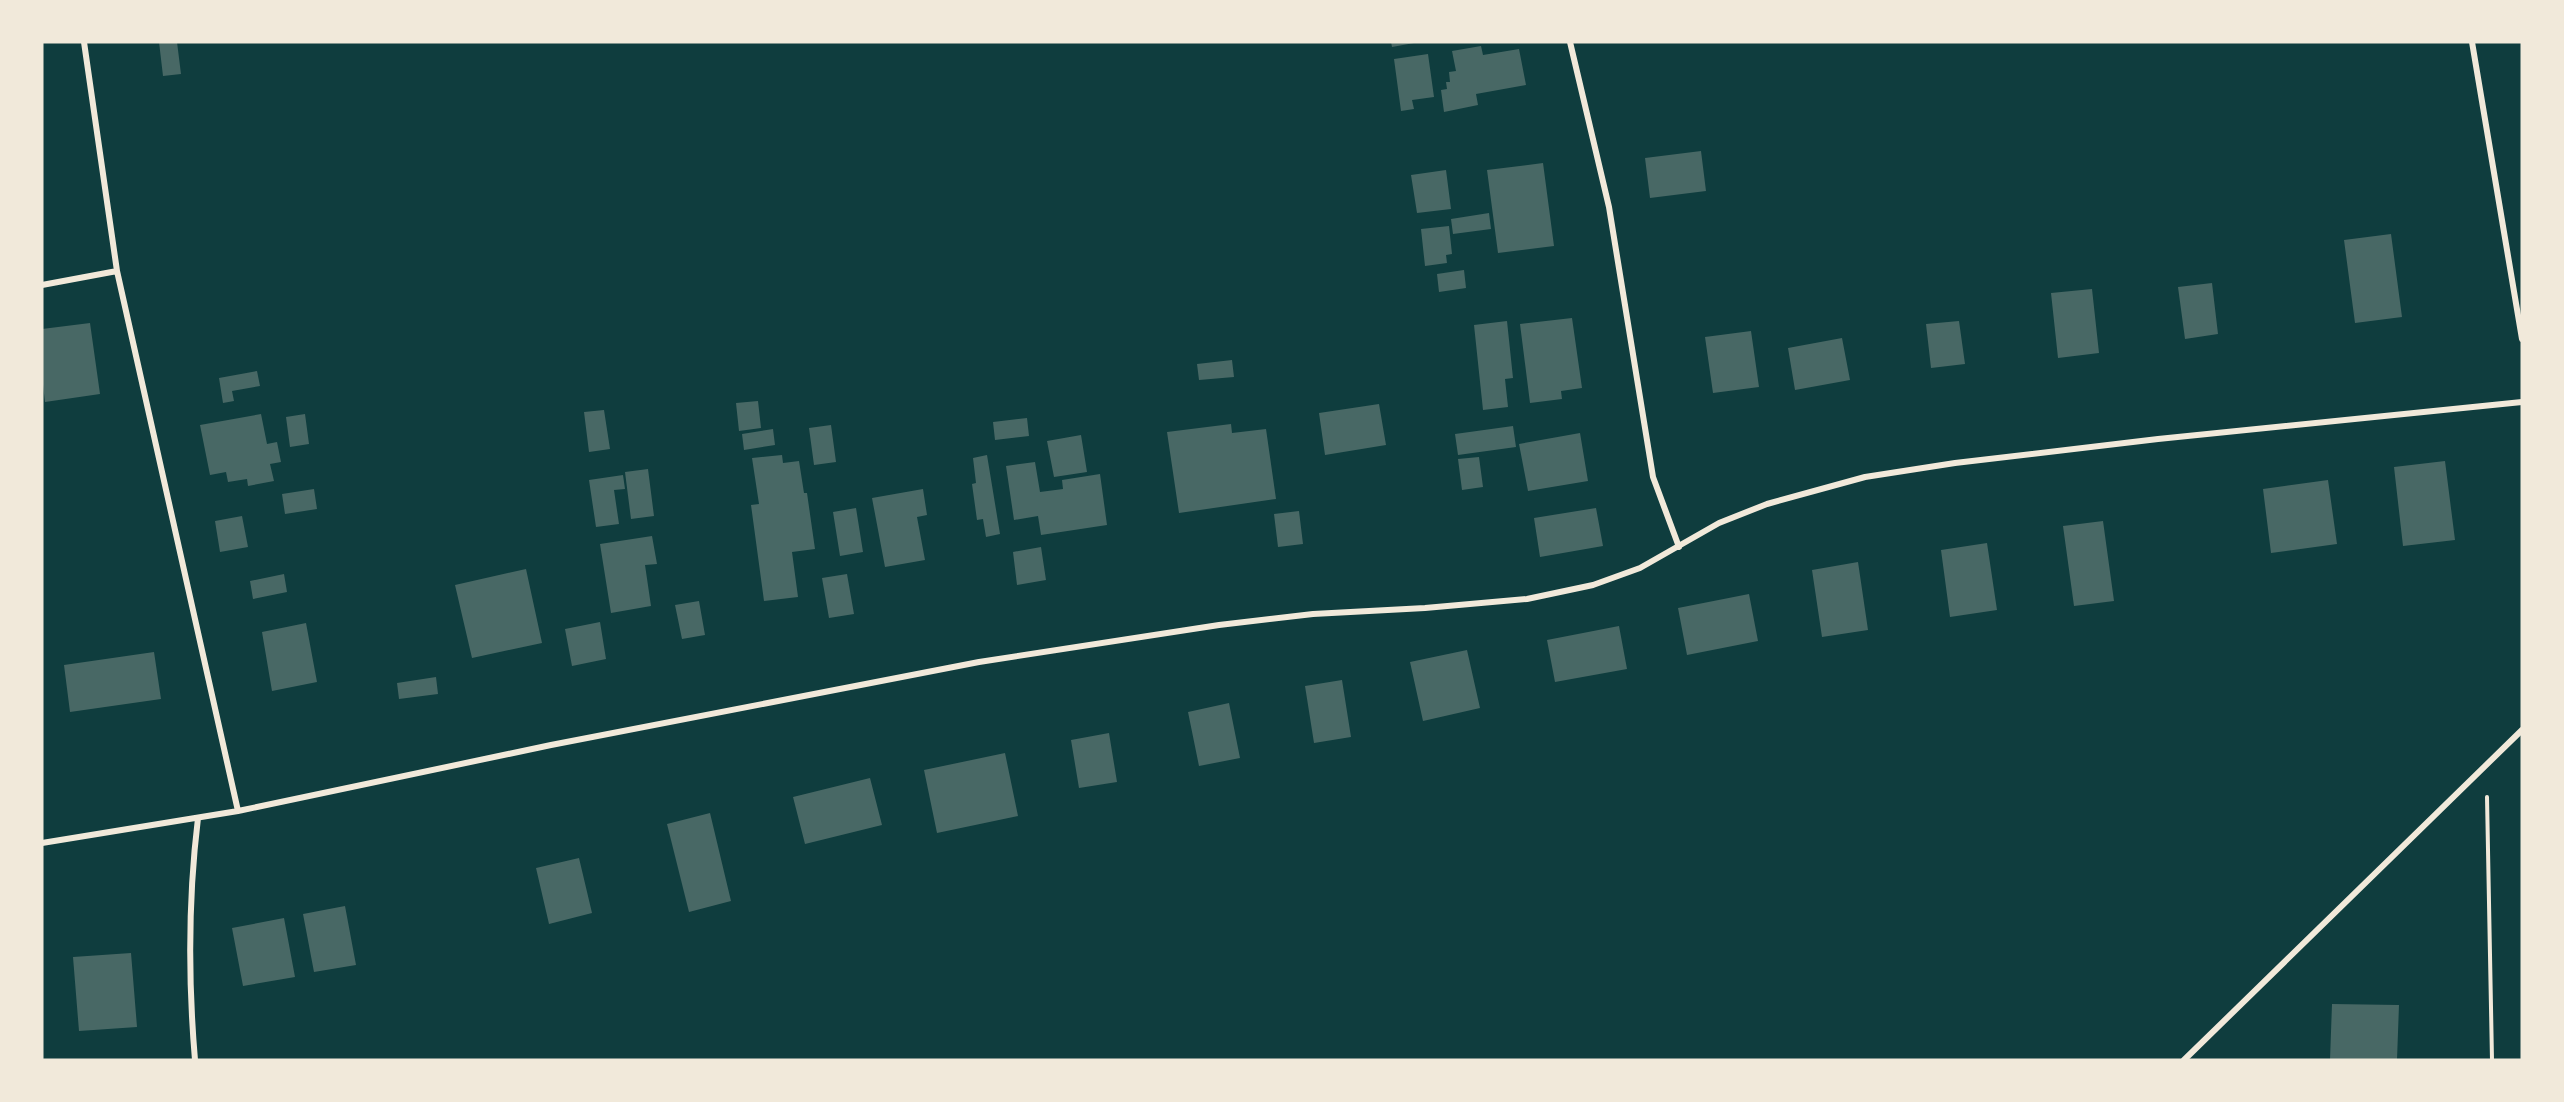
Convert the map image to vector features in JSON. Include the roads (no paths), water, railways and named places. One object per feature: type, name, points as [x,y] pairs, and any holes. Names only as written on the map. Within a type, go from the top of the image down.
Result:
[{"type":"street","points":[[84,42],[117,271],[238,811]]},
{"type":"street","points":[[1570,42],[1609,207],[1653,477],[1679,547]]},
{"type":"street","points":[[2472,42],[2522,339]]},
{"type":"street","points":[[42,285],[117,271]]},
{"type":"street","points":[[42,843],[238,811],[585,738],[979,662],[1243,622],[1313,614],[1527,599],[1593,585],[1640,568],[1719,523],[1767,504],[1865,477],[1955,463],[2158,439],[2522,402]]},
{"type":"street","points":[[2184,1060],[2522,730]]},
{"type":"street","points":[[195,1060],[188,949],[190,879],[198,818]]}]
